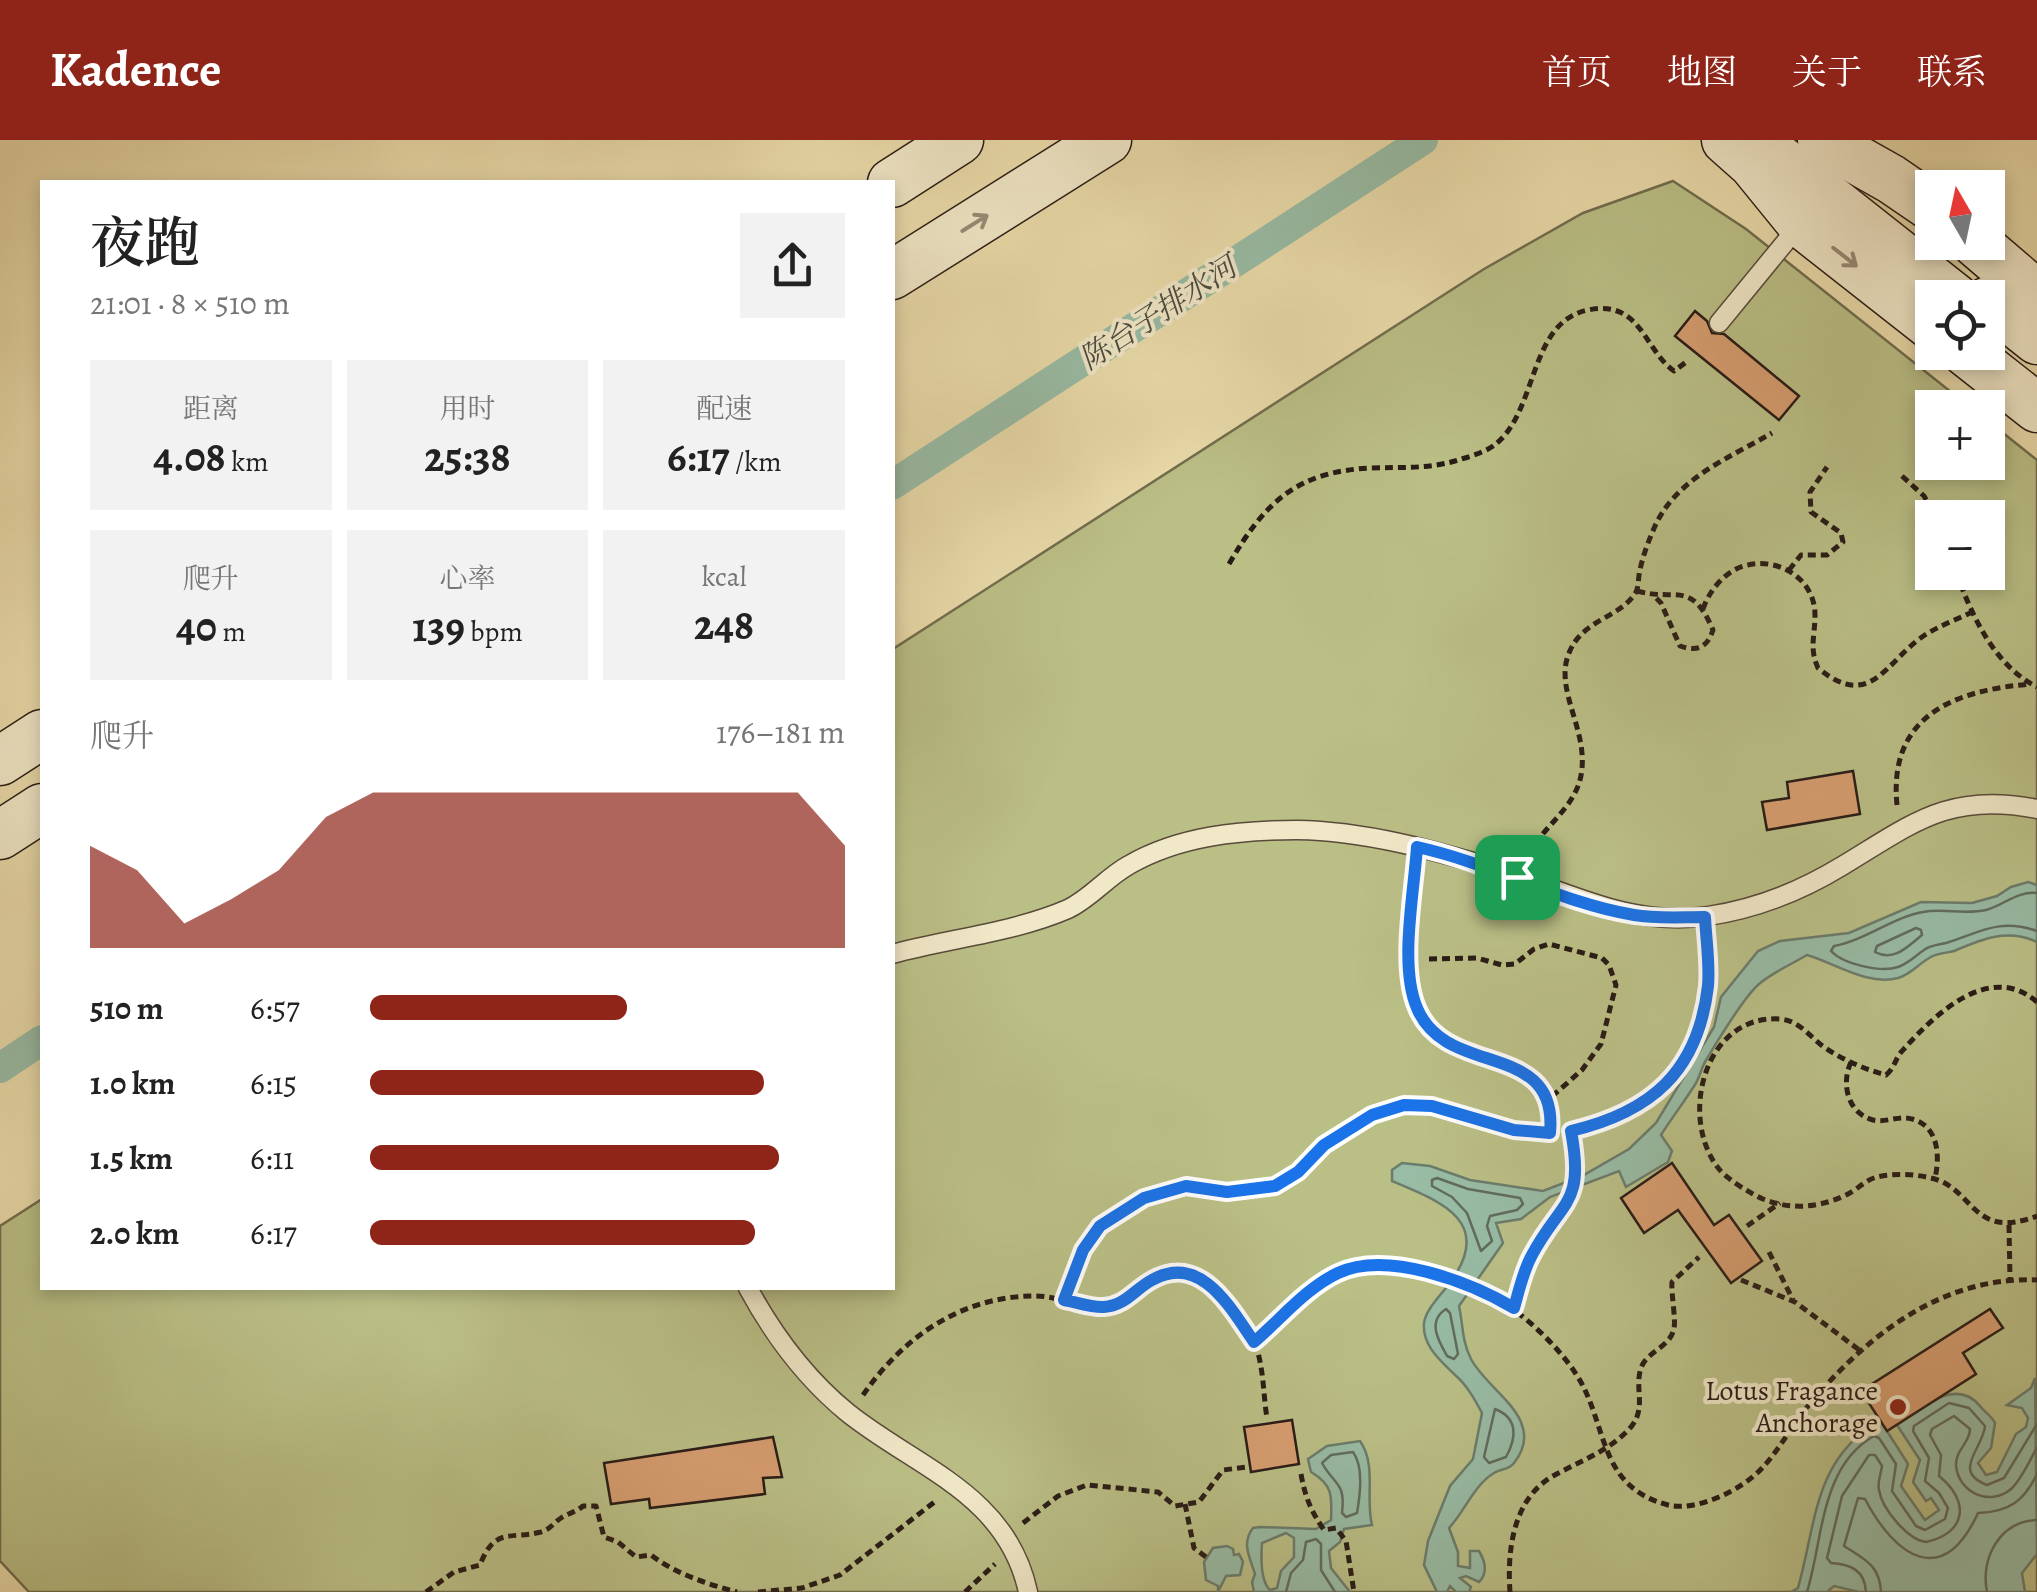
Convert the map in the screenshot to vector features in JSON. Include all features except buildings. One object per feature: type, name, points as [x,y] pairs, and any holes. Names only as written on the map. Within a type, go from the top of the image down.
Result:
[{"type":"street","points":[[895,182],[959,140]]},
{"type":"street","points":[[895,273],[1107,140]]},
{"type":"street","points":[[1726,140],[1754,164],[1801,223],[1915,313]]},
{"type":"street","points":[[1755,140],[1932,280]]},
{"type":"street","points":[[1790,140],[1856,198],[1962,280]]},
{"type":"street","points":[[1822,140],[1915,195]]},
{"type":"street","points":[[1996,260],[2037,295]]},
{"type":"street","points":[[2005,314],[2037,340]]},
{"type":"street","points":[[2005,336],[2037,361]]},
{"type":"street","points":[[1989,370],[2037,408]]},
{"type":"street","points":[[0,761],[40,735]]},
{"type":"street","points":[[0,835],[40,809]]},
{"type":"lane","points":[[1719,323],[1801,223]]},
{"type":"lane","points":[[895,953],[993,932],[1070,908],[1124,867],[1179,842],[1297,830],[1356,835],[1417,847],[1636,915],[1705,917],[1797,890],[1924,816],[1970,804],[2008,803],[2037,809]]},
{"type":"lane","points":[[749,1290],[790,1356],[850,1414],[956,1484],[1009,1544],[1024,1570],[1028,1592]]},
{"type":"path","points":[[1229,564],[1247,534],[1284,493],[1317,478],[1354,469],[1429,469],[1496,444],[1516,418],[1554,328],[1572,314],[1592,308],[1609,309],[1639,324],[1663,364],[1674,371],[1689,360]]},
{"type":"path","points":[[1517,877],[1534,843],[1571,800],[1580,780],[1579,723],[1564,688],[1568,653],[1587,627],[1624,604],[1636,591],[1647,546],[1669,501],[1710,468],[1772,433]]},
{"type":"path","points":[[1789,570],[1800,555],[1827,555],[1843,542],[1840,533],[1811,512],[1810,492],[1826,467]]},
{"type":"path","points":[[1902,476],[1926,500]]},
{"type":"path","points":[[1703,610],[1714,588],[1738,567],[1766,562],[1789,570],[1813,602],[1811,643],[1818,668],[1844,684],[1871,682],[1925,634],[1972,612]]},
{"type":"path","points":[[1963,590],[1981,630],[2009,667],[2034,686]]},
{"type":"path","points":[[1636,591],[1654,596],[1671,592],[1687,596],[1703,610],[1713,630],[1701,648],[1680,646],[1654,596]]},
{"type":"path","points":[[1902,828],[1896,803],[1898,766],[1922,722],[1938,708],[1976,690],[2034,686]]},
{"type":"path","points":[[1417,847],[1410,960],[1416,1006],[1426,1024],[1440,1036],[1466,1052],[1521,1070],[1537,1081],[1552,1110],[1550,1133]]},
{"type":"path","points":[[1064,1300],[1083,1250],[1100,1226],[1144,1198],[1186,1186],[1227,1192],[1275,1186],[1298,1172],[1324,1145],[1372,1115],[1404,1105],[1432,1106],[1514,1130],[1550,1133],[1602,1124],[1647,1102],[1682,1065],[1702,1018],[1708,983],[1705,917]]},
{"type":"path","points":[[1429,959],[1477,958],[1502,965],[1515,964],[1534,949],[1549,944],[1602,958],[1610,965],[1616,985],[1601,1044],[1582,1070],[1548,1100]]},
{"type":"path","points":[[2037,1002],[2018,990],[1996,986],[1961,998],[1927,1024],[1899,1054],[1894,1069],[1886,1076],[1821,1045],[1801,1025],[1781,1019],[1760,1021],[1720,1046],[1705,1071],[1699,1091],[1704,1140],[1720,1170],[1762,1198],[1806,1209],[1845,1196],[1875,1177],[1904,1174],[1936,1178],[1994,1222],[2010,1225],[2037,1216]]},
{"type":"path","points":[[1851,1062],[1844,1084],[1851,1102],[1864,1116],[1875,1120],[1914,1119],[1925,1127],[1938,1149],[1936,1178]]},
{"type":"path","points":[[1514,1308],[1531,1256],[1573,1196],[1571,1131]]},
{"type":"path","points":[[1747,1226],[1780,1203]]},
{"type":"path","points":[[2010,1225],[2010,1279]]},
{"type":"path","points":[[1769,1252],[1794,1302]]},
{"type":"path","points":[[1510,1592],[1508,1565],[1520,1510],[1538,1487],[1604,1449],[1628,1430],[1640,1414],[1640,1371],[1647,1358],[1667,1342],[1674,1328],[1672,1282],[1699,1257]]},
{"type":"path","points":[[1254,1342],[1315,1287],[1340,1272],[1368,1264],[1401,1266],[1476,1288],[1514,1308],[1539,1331],[1583,1386],[1604,1449],[1630,1483],[1648,1497],[1672,1506],[1694,1504],[1747,1482],[1764,1466],[1806,1408],[1889,1328],[1945,1294],[1981,1282],[2037,1280]]},
{"type":"path","points":[[850,1414],[889,1361],[938,1320],[1002,1300],[1036,1296],[1104,1307],[1128,1300],[1151,1280],[1172,1272],[1203,1279],[1220,1293],[1254,1342],[1267,1418]]},
{"type":"path","points":[[1741,1280],[1794,1302],[1862,1352]]},
{"type":"path","points":[[965,1592],[1058,1496],[1087,1485],[1158,1492],[1175,1506],[1199,1502],[1223,1470],[1246,1467]]},
{"type":"path","points":[[1301,1474],[1306,1501],[1324,1530],[1336,1528],[1343,1538],[1354,1592]]},
{"type":"path","points":[[758,1592],[802,1588],[840,1574],[956,1484]]},
{"type":"path","points":[[1185,1504],[1194,1548],[1206,1557]]},
{"type":"path","points":[[426,1592],[454,1572],[480,1565],[492,1543],[514,1533],[538,1534],[583,1506],[596,1506],[604,1537],[636,1556],[651,1555],[715,1589],[738,1592]]},
{"type":"shaded area","points":[[1673,181],[1746,229],[1915,363],[1915,370],[1923,370],[1949,390],[1915,390],[1915,480],[2005,480],[2005,435],[2037,460],[2037,1592],[29,1592],[0,1561],[0,1226],[40,1200],[40,1290],[895,1290],[895,648],[1484,269],[1583,213]]},
{"type":"water","points":[[2028,882],[2037,885],[2037,942],[2016,936],[1985,939],[1933,956],[1903,976],[1886,980],[1863,976],[1807,955],[1770,976],[1738,1009],[1661,1135],[1672,1151],[1668,1162],[1626,1187],[1619,1171],[1550,1197],[1521,1219],[1496,1223],[1503,1243],[1459,1306],[1468,1353],[1520,1419],[1523,1447],[1512,1466],[1481,1484],[1449,1528],[1458,1552],[1458,1566],[1470,1568],[1470,1551],[1479,1551],[1484,1575],[1479,1582],[1466,1576],[1460,1578],[1471,1587],[1469,1592],[1456,1592],[1450,1586],[1447,1592],[1437,1592],[1424,1565],[1428,1541],[1450,1486],[1473,1459],[1482,1413],[1467,1388],[1429,1346],[1424,1323],[1462,1263],[1467,1245],[1465,1230],[1457,1218],[1429,1197],[1392,1181],[1392,1170],[1402,1163],[1430,1166],[1470,1180],[1543,1191],[1582,1176],[1629,1149],[1656,1123],[1714,1027],[1721,997],[1758,951],[1780,941],[1849,933],[1921,902],[1972,903]]},
{"type":"water","points":[[2035,1378],[2037,1554],[2022,1573],[2025,1592],[1859,1592],[1834,1586],[1827,1592],[1791,1592],[1798,1588],[1821,1494],[1830,1473],[1858,1436],[1880,1420],[1908,1464],[1901,1486],[1925,1520],[1939,1510],[1931,1498],[1926,1501],[1913,1482],[1920,1460],[1897,1425],[1938,1398],[1960,1394],[1970,1398],[1995,1423],[1991,1448],[1978,1463],[1986,1475],[1997,1472],[2028,1418],[2022,1408],[2007,1405],[2031,1388]]},
{"type":"water","points":[[1360,1441],[1368,1460],[1372,1525],[1344,1529],[1340,1542],[1329,1551],[1331,1568],[1350,1592],[1254,1592],[1255,1574],[1247,1545],[1253,1528],[1316,1529],[1331,1520],[1330,1492],[1311,1472],[1308,1459],[1327,1446]],"holes":[[[1286,1533],[1294,1538],[1294,1557],[1281,1571],[1277,1588],[1270,1590],[1263,1575],[1262,1543]]]},
{"type":"water","points":[[1227,1546],[1243,1562],[1240,1575],[1226,1576],[1218,1592],[1218,1586],[1206,1580],[1204,1562],[1213,1548]]},
{"type":"waterway","name":"陈台子排水河","points":[[895,483],[1423,140]]},
{"type":"waterway","name":"陈台子排水河","points":[[0,1068],[40,1041]]},
{"type":"place","name":"Lotus Fragance Anchorage","points":[[1898,1407]]},
{"type":"route","points":[[1417,847],[1517,877],[1591,904],[1636,915],[1705,917],[1708,983],[1693,1046],[1670,1080],[1647,1102],[1602,1124],[1571,1131],[1576,1160],[1573,1196],[1531,1256],[1514,1308],[1476,1288],[1401,1266],[1368,1264],[1340,1272],[1315,1287],[1254,1342],[1220,1293],[1203,1279],[1186,1274],[1172,1272],[1151,1280],[1128,1300],[1104,1307],[1064,1300],[1083,1250],[1100,1226],[1144,1198],[1186,1186],[1227,1192],[1275,1186],[1298,1172],[1324,1145],[1372,1115],[1404,1105],[1432,1106],[1514,1130],[1550,1133],[1552,1110],[1537,1081],[1521,1070],[1466,1052],[1440,1036],[1426,1024],[1416,1006],[1412,984],[1411,920],[1417,847]]}]
